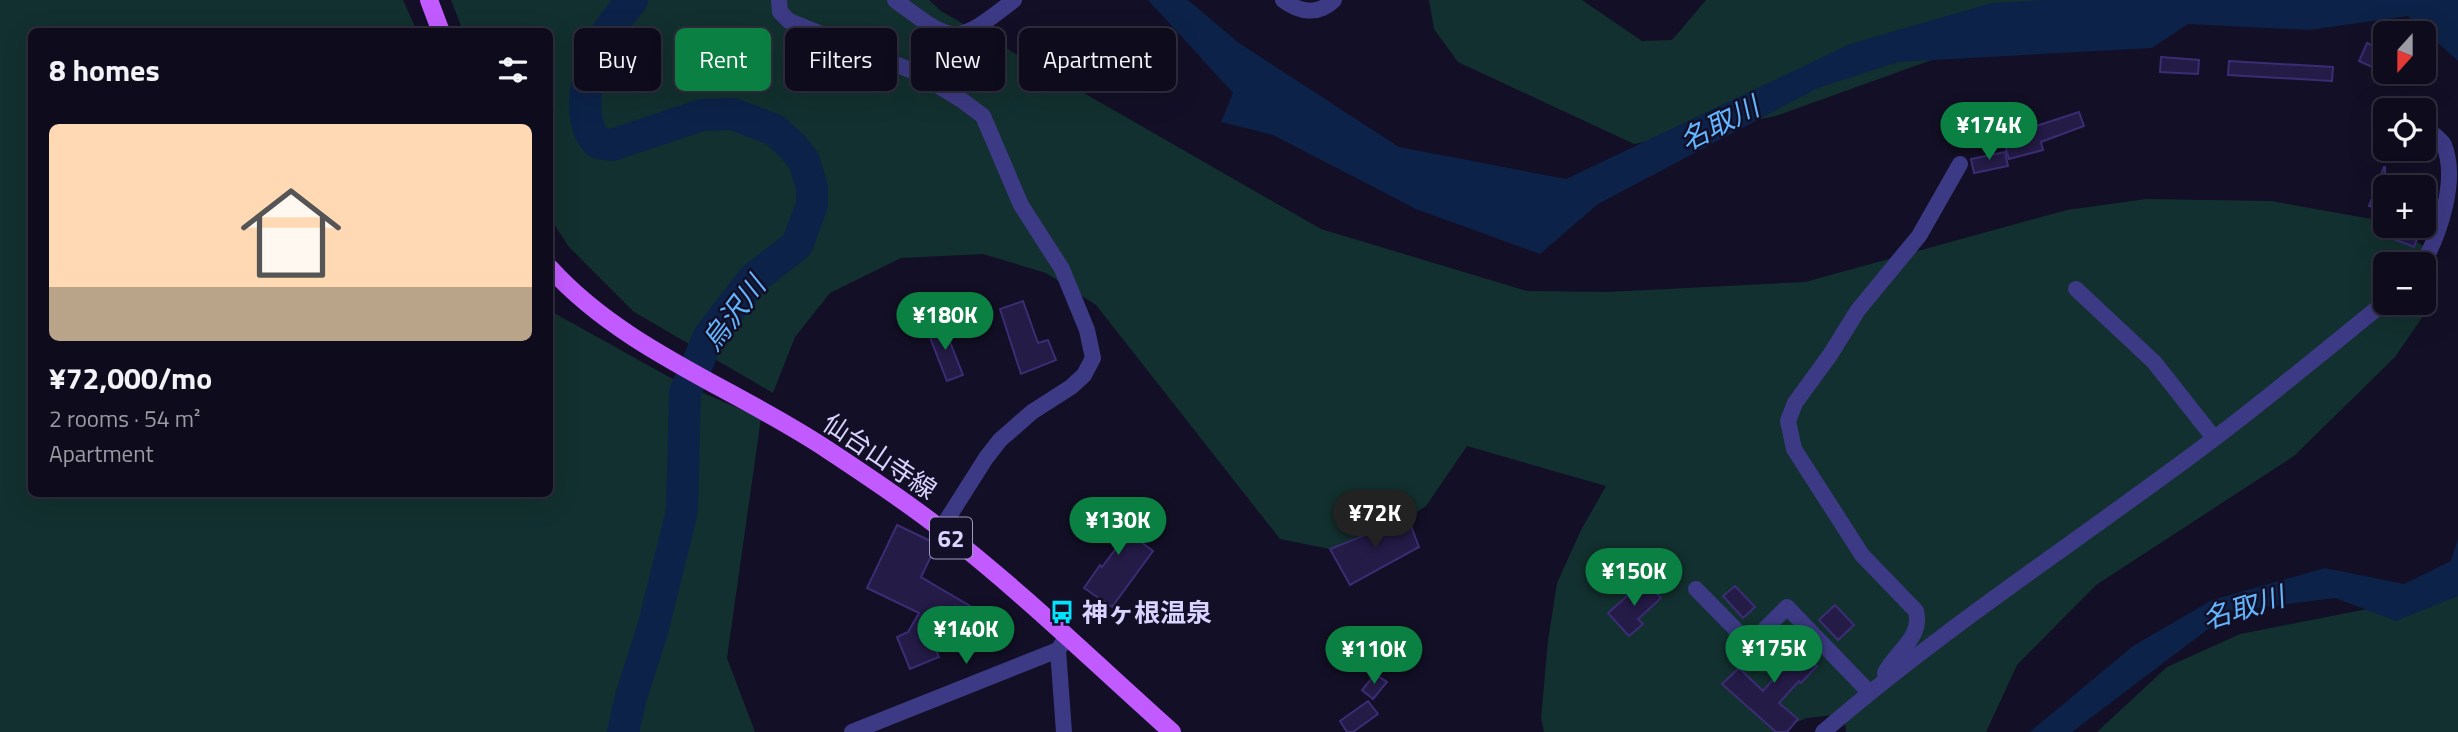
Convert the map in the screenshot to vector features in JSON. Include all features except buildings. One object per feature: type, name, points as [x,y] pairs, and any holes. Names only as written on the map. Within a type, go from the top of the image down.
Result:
[{"type":"main road","points":[[429,0],[440,28]]},
{"type":"main road","name":"仙台山寺線","points":[[553,271],[596,312],[826,448],[941,529],[1026,600],[1062,644],[1172,732]]},
{"type":"street","points":[[779,0],[780,12],[789,21],[915,72],[983,116],[1021,205],[1062,269],[1087,330],[1093,358],[1084,375],[1071,387],[1032,412],[1000,440],[941,529]]},
{"type":"street","points":[[895,0],[932,28],[957,36],[970,31],[1012,2]]},
{"type":"street","points":[[1283,0],[1297,10],[1314,10],[1331,4],[1334,0]]},
{"type":"street","points":[[2428,252],[2445,216],[2450,169],[2444,143],[2436,137]]},
{"type":"street","points":[[1875,687],[1886,668],[1912,638],[1918,620],[1916,611],[1862,555],[1794,449],[1788,421],[1795,403],[1858,310],[1919,236],[1960,164]]},
{"type":"street","points":[[2076,289],[2154,362],[2214,439]]},
{"type":"street","points":[[1823,732],[1875,687],[2066,544],[2214,439],[2373,312]]},
{"type":"street","points":[[1696,589],[1750,645],[1787,607],[1875,687]]},
{"type":"street","points":[[852,732],[890,725],[1062,644],[1064,732]]},
{"type":"green space","points":[[0,0],[403,0],[416,28],[28,28],[28,497],[553,497],[553,310],[678,382],[761,418],[727,658],[755,732],[0,732]]},
{"type":"green space","points":[[451,0],[929,0],[941,11],[971,28],[911,28],[911,91],[1005,91],[1005,48],[1019,56],[1019,91],[1080,91],[1321,229],[1527,291],[1607,292],[1805,282],[2067,210],[2146,199],[2271,201],[2373,219],[2373,238],[2410,238],[2430,252],[2373,252],[2373,315],[2424,315],[2395,357],[2294,456],[2096,585],[2017,665],[1986,732],[1846,732],[1844,714],[1807,718],[1773,732],[1544,732],[1541,718],[1548,641],[1557,583],[1581,530],[1606,486],[1467,446],[1426,506],[1384,534],[1330,549],[1280,539],[1096,305],[1046,273],[983,254],[901,258],[830,293],[795,337],[773,393],[634,312],[569,247],[553,223],[553,28],[462,28]]},
{"type":"green space","points":[[1429,0],[1582,0],[1642,41],[1672,40],[1706,0],[2099,0],[1776,116],[1634,144],[1458,62],[1434,29]]},
{"type":"green space","points":[[2458,583],[2458,732],[2097,732],[2167,667],[2240,634],[2423,598]]},
{"type":"water","name":"名取川","points":[[1148,0],[1188,0],[1239,43],[1399,147],[1566,179],[1850,44],[1992,3],[2048,0],[2458,0],[2458,61],[2436,41],[2436,21],[2414,21],[2408,16],[2309,30],[2188,24],[2152,48],[1898,62],[1818,88],[1598,204],[1540,254],[1416,209],[1273,135],[1221,122],[1233,93]]},
{"type":"water","name":"名取川","points":[[2458,538],[2458,596],[2396,621],[2335,598],[2232,611],[2072,732],[2030,732],[2133,646],[2212,600],[2325,568],[2404,584],[2451,561]]},
{"type":"waterway","name":"烏沢川","points":[[623,732],[653,628],[682,511],[685,393],[709,336],[754,278],[797,245],[812,205],[812,188],[804,161],[793,147],[775,130],[733,114],[702,115],[612,145],[598,143],[590,132],[586,119],[589,75],[606,35],[632,0]]},
{"type":"place","name":"神ヶ根温泉","points":[[1062,612]]}]
